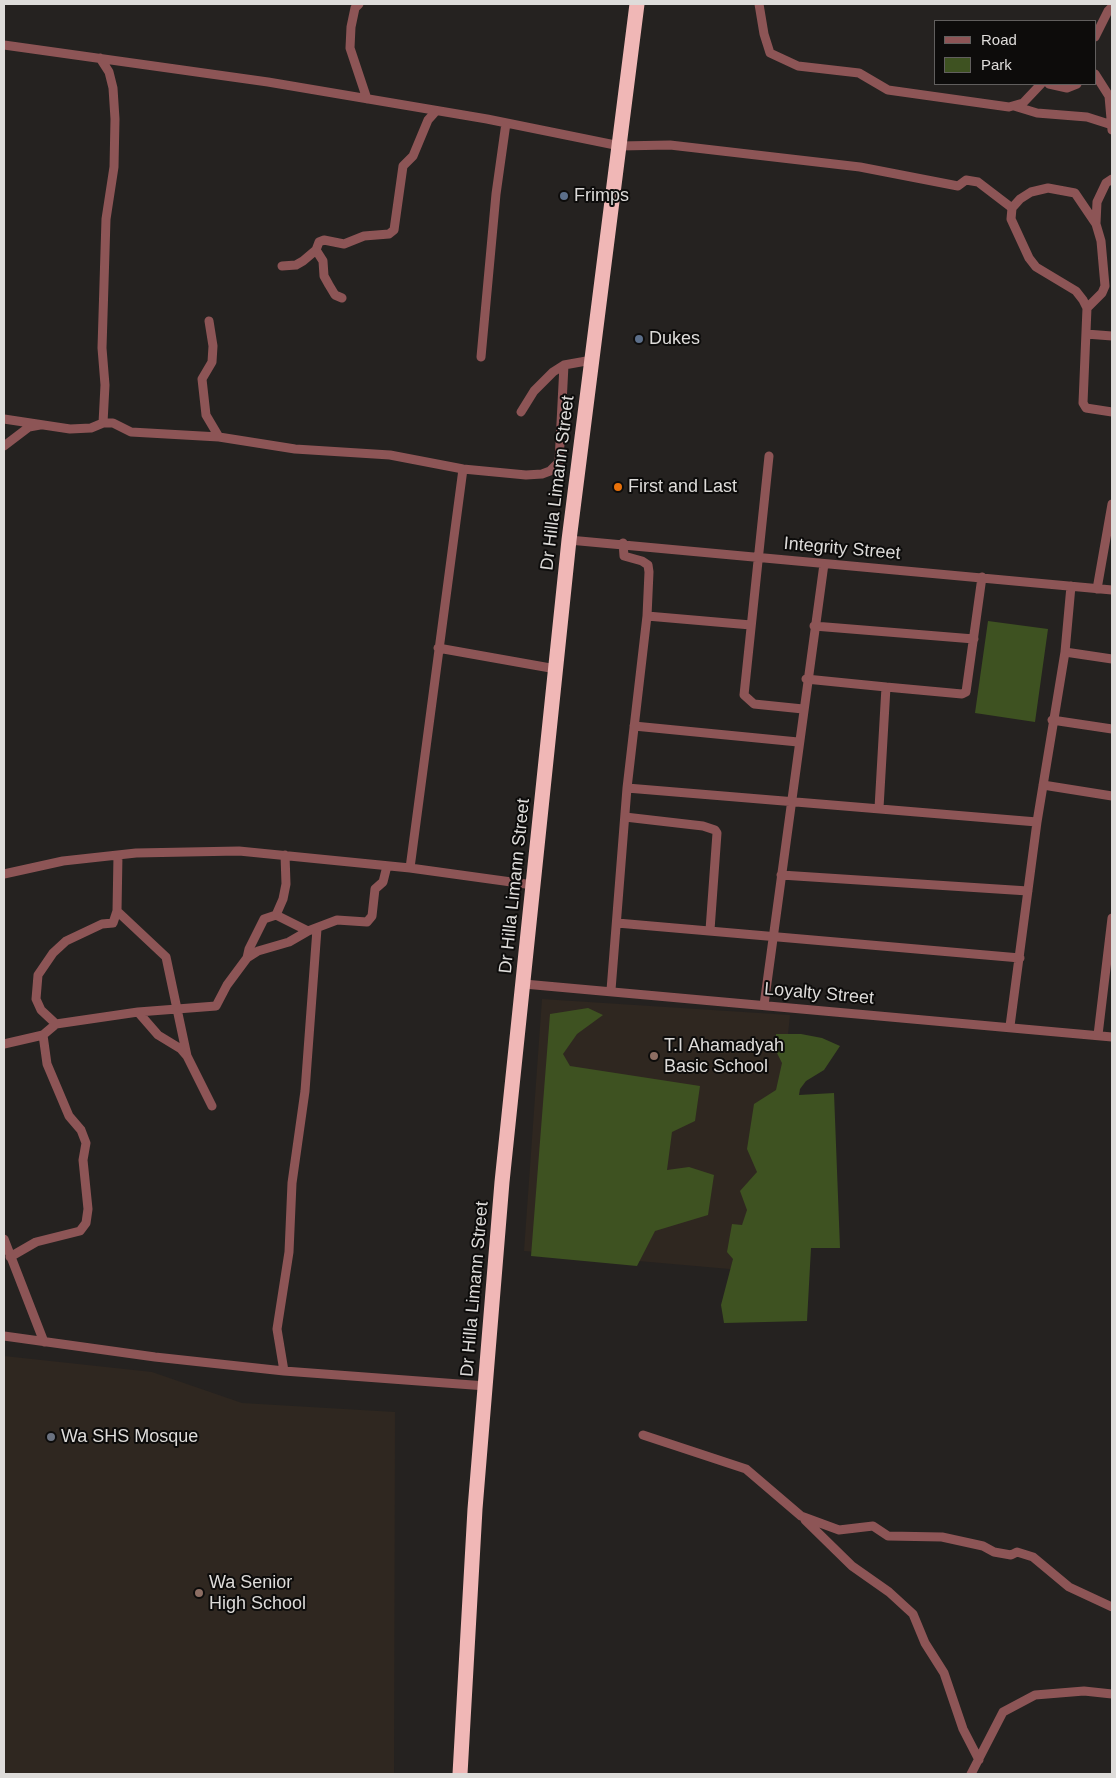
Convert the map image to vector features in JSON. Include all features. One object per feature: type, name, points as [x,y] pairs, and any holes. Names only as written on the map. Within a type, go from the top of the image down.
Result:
[{"type":"highway","name":"Dr Hilla Limann Street","points":[[460,1774],[475,1509],[502,1182],[570,540],[637,4]]},
{"type":"street","points":[[360,4],[355,8],[350,48],[367,99]]},
{"type":"street","points":[[759,4],[764,34],[770,53],[798,66],[859,73],[888,90],[985,105],[1014,106],[1037,113],[1087,117],[1112,128],[1109,96],[1096,76]]},
{"type":"street","points":[[1096,35],[1112,7]]},
{"type":"street","points":[[4,45],[268,82],[506,123],[620,146],[670,145],[860,167],[958,186],[966,180],[978,182],[1012,208]]},
{"type":"street","points":[[100,58],[109,72],[113,88],[115,119],[114,167],[106,218],[102,348],[105,386],[103,423]]},
{"type":"street","points":[[1014,106],[1023,103],[1040,85]]},
{"type":"street","points":[[1054,85],[1067,88],[1074,85]]},
{"type":"street","points":[[282,266],[304,261],[316,250],[319,242],[324,240],[344,244],[364,236],[390,234],[394,230],[403,166],[413,156],[428,120],[436,111]]},
{"type":"street","points":[[481,357],[496,194],[506,123]]},
{"type":"street","points":[[1096,224],[1097,202],[1106,183],[1112,179]]},
{"type":"street","points":[[1087,308],[1102,293],[1105,286],[1101,241],[1096,224],[1075,193],[1066,190],[1039,189],[1020,199],[1012,208],[1011,219],[1029,258],[1036,267],[1076,291],[1087,308],[1083,403],[1086,408],[1112,412]]},
{"type":"street","points":[[316,250],[323,260],[324,276],[329,286],[335,295],[342,298]]},
{"type":"street","points":[[208,321],[213,346],[212,362],[202,380],[206,415],[219,437]]},
{"type":"street","points":[[1086,334],[1112,336]]},
{"type":"street","points":[[521,412],[542,381],[564,365],[592,360]]},
{"type":"street","points":[[4,419],[70,429],[91,428],[103,423],[113,423],[131,432],[219,437],[295,449],[390,455],[463,469],[526,475],[542,474],[555,468],[559,462],[564,365]]},
{"type":"street","points":[[4,446],[29,427],[45,424]]},
{"type":"street","points":[[769,456],[744,695],[754,704],[802,709]]},
{"type":"street","points":[[410,868],[417,833],[438,648],[443,631],[463,469]]},
{"type":"street","points":[[1096,589],[1112,504]]},
{"type":"street","name":"Integrity Street","points":[[570,540],[1112,590]]},
{"type":"street","points":[[611,990],[627,788],[647,616],[648,566],[624,556],[622,544]]},
{"type":"street","points":[[764,1005],[806,679],[824,564]]},
{"type":"street","points":[[806,679],[962,694],[966,692],[982,578]]},
{"type":"street","points":[[1010,1026],[1052,720],[1065,652],[1071,586]]},
{"type":"street","points":[[647,616],[751,625]]},
{"type":"street","points":[[814,626],[974,639]]},
{"type":"street","points":[[438,648],[556,669]]},
{"type":"street","points":[[1065,652],[1112,659]]},
{"type":"street","points":[[879,808],[886,687]]},
{"type":"street","points":[[1052,720],[1112,729]]},
{"type":"street","points":[[634,726],[798,742]]},
{"type":"street","points":[[1043,784],[1112,796]]},
{"type":"street","points":[[627,788],[1037,822]]},
{"type":"street","points":[[625,817],[702,826],[715,830],[717,833],[710,930]]},
{"type":"street","points":[[4,874],[63,862],[118,855],[239,851],[410,868],[533,885]]},
{"type":"street","points":[[56,1024],[41,1010],[36,999],[35,987],[40,969],[53,952],[66,941],[102,924],[113,923],[117,911],[118,855]]},
{"type":"street","points":[[276,915],[283,899],[286,884],[285,855]]},
{"type":"street","points":[[4,1044],[43,1034],[56,1024],[138,1012],[216,1006],[227,985],[247,958],[258,951],[289,942],[337,920],[367,922],[372,916],[375,890],[383,882],[387,866]]},
{"type":"street","points":[[780,875],[1028,891]]},
{"type":"street","points":[[117,911],[129,924],[157,946],[166,958],[187,1056]]},
{"type":"street","points":[[247,958],[249,948],[264,918],[276,915],[312,930]]},
{"type":"street","points":[[1098,1035],[1112,918]]},
{"type":"street","points":[[617,923],[1020,958]]},
{"type":"street","points":[[284,1371],[277,1329],[289,1252],[292,1183],[305,1090],[312,930]]},
{"type":"street","name":"Loyalty Street","points":[[524,984],[611,990],[1112,1036]]},
{"type":"street","points":[[138,1012],[158,1035],[181,1049],[187,1056],[212,1106]]},
{"type":"street","points":[[10,1257],[36,1242],[80,1231],[86,1222],[88,1209],[83,1160],[86,1143],[81,1130],[69,1116],[47,1064],[43,1034]]},
{"type":"street","points":[[4,1241],[44,1342]]},
{"type":"street","points":[[4,1336],[155,1357],[284,1371],[486,1386]]},
{"type":"street","points":[[643,1436],[746,1469],[801,1516],[852,1566],[889,1592],[913,1614],[924,1643],[944,1673],[963,1729],[980,1760]]},
{"type":"street","points":[[801,1516],[839,1530],[873,1526],[888,1536],[942,1537],[982,1546],[994,1552],[1011,1555],[1017,1552],[1033,1557],[1069,1587],[1112,1607]]},
{"type":"street","points":[[971,1774],[980,1760],[1003,1712],[1035,1695],[1084,1691],[1112,1694]]},
{"type":"shaded area","points":[[542,999],[790,1015],[764,1272],[524,1251]]},
{"type":"shaded area","name":"Wa Senior High School","points":[[4,1356],[152,1372],[242,1403],[395,1412],[394,1774],[4,1774]]},
{"type":"green space","points":[[988,621],[1048,629],[1035,722],[975,713]]},
{"type":"green space","points":[[588,1008],[603,1015],[577,1034],[563,1054],[570,1066],[700,1086],[695,1121],[672,1132],[667,1170],[689,1167],[714,1175],[708,1215],[655,1231],[637,1266],[531,1256],[550,1014]]},
{"type":"green space","points":[[776,1034],[801,1034],[822,1038],[840,1046],[824,1070],[806,1081],[800,1089],[799,1095],[834,1093],[840,1248],[811,1248],[807,1321],[724,1323],[721,1305],[733,1259],[727,1252],[732,1224],[742,1225],[747,1210],[740,1191],[757,1172],[747,1149],[754,1104],[776,1090],[782,1063],[776,1051]]},
{"type":"place","name":"Frimps","points":[[564,196]]},
{"type":"place","name":"Dukes","points":[[639,339]]},
{"type":"place","name":"First and Last","points":[[618,487]]},
{"type":"place","name":"T.I Ahamadyah Basic School","points":[[654,1056]]},
{"type":"place","name":"Wa SHS Mosque","points":[[51,1437]]},
{"type":"place","name":"Wa Senior High School","points":[[199,1593]]}]
